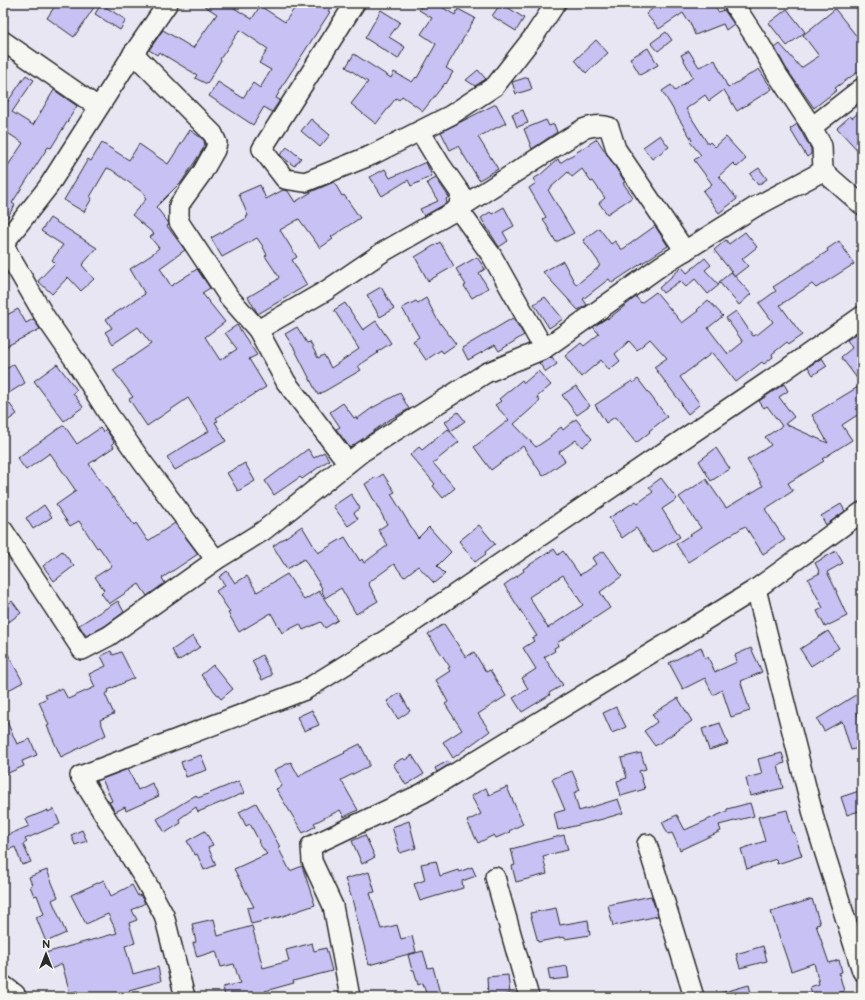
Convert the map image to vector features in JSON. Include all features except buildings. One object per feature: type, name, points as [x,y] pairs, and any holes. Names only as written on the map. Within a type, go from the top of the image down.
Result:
[{"type":"street","points":[[168,3],[133,53],[48,187],[4,243],[9,256],[45,317],[109,415],[216,560]]},
{"type":"street","points":[[355,3],[262,149],[285,179],[305,182],[372,156],[451,115],[495,86],[534,36],[556,3]]},
{"type":"street","points":[[733,3],[762,46],[777,74],[812,127],[822,146],[822,171],[862,206]]},
{"type":"street","points":[[3,41],[98,107]]},
{"type":"street","points":[[133,53],[213,134],[217,143],[215,150],[202,173],[179,205],[179,222],[229,297],[258,330],[286,382],[348,463]]},
{"type":"street","points":[[812,127],[862,88]]},
{"type":"street","points":[[258,330],[328,290],[383,252],[458,209],[583,129],[603,125],[609,127],[616,149],[685,252]]},
{"type":"street","points":[[420,131],[440,164],[461,194],[458,209],[492,256],[544,349]]},
{"type":"street","points":[[3,530],[82,650],[109,636],[216,560],[263,532],[362,452],[486,373],[544,349],[662,265],[755,207],[822,171]]},
{"type":"street","points":[[185,997],[164,915],[145,880],[80,776],[305,690],[408,626],[786,370],[862,316]]},
{"type":"street","points":[[350,997],[333,906],[312,861],[312,846],[423,793],[756,588],[862,512]]},
{"type":"street","points":[[756,588],[814,822],[862,971]]},
{"type":"street","points":[[647,844],[694,997]]},
{"type":"street","points":[[495,877],[529,997]]},
{"type":"street","points":[[3,985],[15,994],[16,997]]}]
